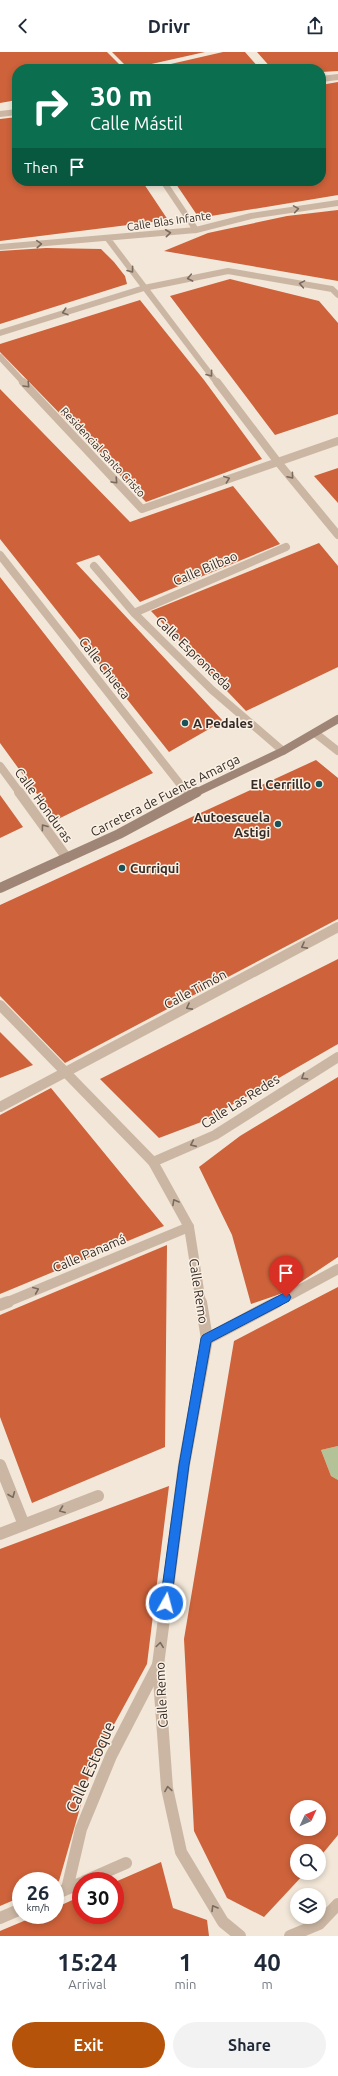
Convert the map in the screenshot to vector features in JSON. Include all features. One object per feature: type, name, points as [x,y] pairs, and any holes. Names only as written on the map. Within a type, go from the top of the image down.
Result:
[{"type":"street","points":[[326,78],[338,77]]},
{"type":"street","points":[[0,114],[12,113]]},
{"type":"street","points":[[166,186],[196,230]]},
{"type":"street","name":"Calle Blas Infante","points":[[0,247],[108,239],[196,230],[251,216],[338,203]]},
{"type":"street","points":[[108,239],[277,461],[338,535]]},
{"type":"street","points":[[0,333],[144,288],[228,271],[332,289],[338,296]]},
{"type":"street","name":"Residencial Santo Cristo","points":[[0,357],[142,509],[338,441]]},
{"type":"street","name":"Calle Bilbao","points":[[134,612],[286,547]]},
{"type":"street","name":"Calle Chueca","points":[[0,555],[189,796]]},
{"type":"street","name":"Calle Espronceda","points":[[94,566],[134,612],[212,690],[283,751]]},
{"type":"street","name":"Carretera de Fuente Amarga","points":[[0,888],[120,834],[189,796],[283,751],[338,719]]},
{"type":"street","points":[[315,733],[338,752]]},
{"type":"street","name":"Calle Honduras","points":[[0,766],[67,858]]},
{"type":"street","name":"Calle Timón","points":[[0,1107],[338,927]]},
{"type":"street","name":"Calle Remo","points":[[0,1005],[153,1162],[189,1226],[207,1338],[184,1465],[158,1665],[167,1788],[181,1852],[223,1922],[240,1936]]},
{"type":"street","name":"Calle Las Redes","points":[[153,1162],[215,1134],[318,1068],[338,1058]]},
{"type":"street","name":"Calle Panamá","points":[[0,1305],[189,1226]]},
{"type":"street","points":[[207,1338],[338,1269]]},
{"type":"street","points":[[0,1465],[24,1525]]},
{"type":"street","points":[[0,1534],[98,1496]]},
{"type":"street","name":"Calle Estoque","points":[[64,1882],[84,1821],[111,1756],[158,1665]]},
{"type":"street","points":[[106,1872],[126,1863]]},
{"type":"street","points":[[290,1936],[319,1924],[338,1904]]},
{"type":"street","points":[[0,1918],[12,1913]]},
{"type":"green space","points":[[338,1446],[338,1480],[331,1476],[321,1450]]},
{"type":"building","points":[[0,52],[107,52],[119,64],[12,64],[12,101],[0,103]]},
{"type":"building","points":[[112,52],[205,52],[151,64],[124,64]]},
{"type":"building","points":[[223,52],[245,52],[256,64],[171,64]]},
{"type":"building","points":[[257,52],[338,52],[338,71],[326,72],[326,64],[268,64]]},
{"type":"building","points":[[338,82],[338,195],[199,218],[177,186],[326,186],[326,84]]},
{"type":"building","points":[[12,118],[12,186],[145,186],[168,220],[0,241],[0,119]]},
{"type":"building","points":[[338,210],[338,281],[164,251],[208,233],[287,216]]},
{"type":"building","points":[[46,248],[101,249],[125,276],[127,284],[0,324],[0,251]]},
{"type":"building","points":[[230,279],[319,301],[338,323],[338,414],[275,435],[170,296]]},
{"type":"building","points":[[140,300],[204,380],[262,459],[146,502],[0,352],[0,344]]},
{"type":"building","points":[[0,389],[130,522],[233,486],[280,544],[140,602],[99,555],[76,563],[223,721],[169,752],[0,539]]},
{"type":"building","points":[[338,468],[338,503],[314,476]]},
{"type":"building","points":[[319,543],[338,566],[338,667],[246,711],[151,611]]},
{"type":"building","points":[[0,577],[153,773],[56,820],[0,743]]},
{"type":"building","points":[[316,760],[338,778],[338,919],[65,1063],[0,996],[0,905]]},
{"type":"building","points":[[0,795],[23,827],[0,838]]},
{"type":"building","points":[[338,959],[338,1044],[204,1121],[159,1138],[100,1079]]},
{"type":"building","points":[[0,1032],[33,1065],[0,1078]]},
{"type":"building","points":[[338,1077],[338,1257],[286,1292],[251,1304],[232,1235],[199,1167],[240,1136]]},
{"type":"building","points":[[51,1088],[164,1226],[0,1294],[0,1115]]},
{"type":"building","points":[[167,1245],[165,1447],[32,1503],[0,1417],[0,1315]]},
{"type":"building","points":[[338,1287],[338,1446],[321,1450],[331,1476],[338,1480],[338,1835],[326,1850],[326,1844],[290,1844],[290,1880],[298,1880],[264,1917],[227,1898],[194,1831],[184,1639],[234,1341]]},
{"type":"building","points":[[169,1486],[147,1664],[93,1763],[62,1872],[12,1872],[12,1901],[0,1906],[0,1549]]},
{"type":"building","points":[[161,1862],[173,1908],[207,1920],[209,1936],[0,1936],[0,1931],[17,1924],[64,1924],[64,1904],[72,1900],[72,1924],[124,1924],[124,1878]]},
{"type":"place","name":"A Pedales","points":[[185,723]]},
{"type":"place","name":"El Cerrillo","points":[[319,784]]},
{"type":"place","name":"Autoescuela Astigi","points":[[278,824]]},
{"type":"place","name":"Curriqui","points":[[122,868]]},
{"type":"route","points":[[166,1603],[184,1465],[207,1338],[286,1297]]}]
